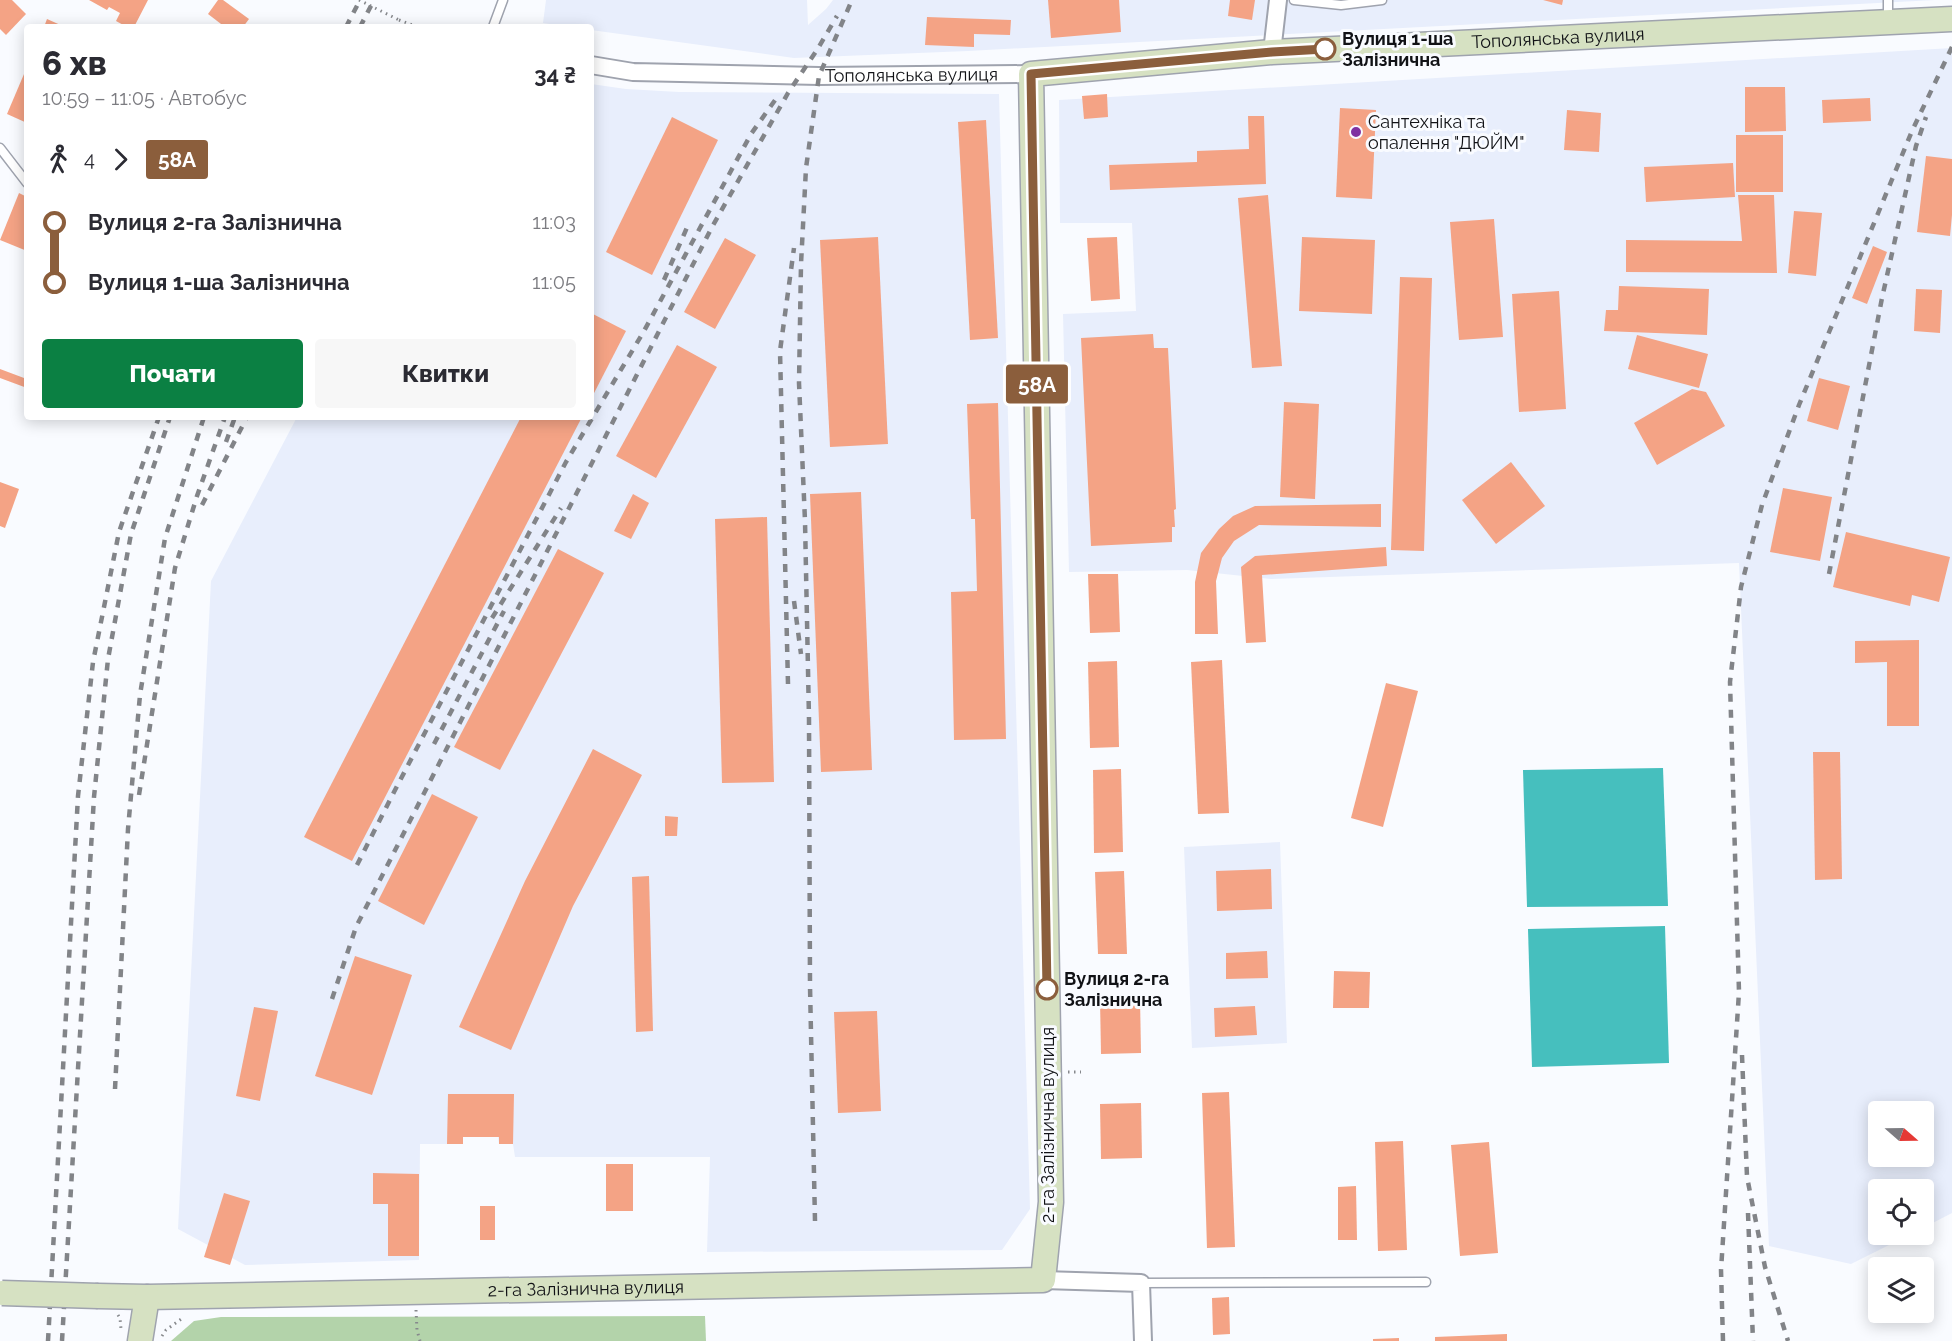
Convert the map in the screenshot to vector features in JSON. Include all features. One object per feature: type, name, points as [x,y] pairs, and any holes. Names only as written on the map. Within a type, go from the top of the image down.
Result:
[{"type":"street","points":[[1272,52],[1278,0]]},
{"type":"street","name":"Тополянська вулиця","points":[[594,66],[633,72],[798,76],[1031,74],[1272,52],[1888,12],[1952,20]]},
{"type":"street","name":"2-га Залізнична вулиця","points":[[1,1293],[106,1304],[147,1297],[1043,1280],[1051,1202],[1031,74]]},
{"type":"street","points":[[1043,1280],[1141,1283],[1143,1341]]},
{"type":"street","points":[[130,1335],[147,1297]]},
{"type":"lane","points":[[494,24],[503,0]]},
{"type":"lane","points":[[1294,0],[1341,5],[1382,0]]},
{"type":"lane","points":[[0,148],[24,179]]},
{"type":"lane","points":[[1141,1283],[1426,1282]]},
{"type":"path","points":[[359,0],[411,24]]},
{"type":"path","points":[[106,1304],[120,1318],[130,1335]]},
{"type":"path","points":[[416,1308],[420,1341]]},
{"type":"shaded area","points":[[546,0],[807,0],[808,25],[833,0],[1935,0],[968,51],[794,58],[594,30],[594,24],[543,23]]},
{"type":"shaded area","points":[[1952,48],[1952,1213],[1934,1222],[1934,1179],[1868,1179],[1868,1245],[1889,1245],[1851,1264],[1769,1246],[1739,563],[1271,579],[1187,570],[1069,572],[1063,314],[1136,311],[1132,223],[1060,223],[1059,100]]},
{"type":"shaded area","points":[[594,84],[679,92],[999,94],[1030,1209],[1002,1250],[707,1252],[710,1157],[515,1157],[513,1144],[499,1144],[498,1137],[463,1137],[463,1144],[420,1144],[419,1260],[245,1265],[178,1229],[211,581],[295,420],[594,420]]},
{"type":"shaded area","points":[[1280,842],[1287,1043],[1192,1048],[1184,847]]},
{"type":"green space","points":[[705,1316],[706,1341],[171,1341],[194,1321],[221,1317]]},
{"type":"water","points":[[1663,768],[1668,906],[1527,907],[1523,770]]},
{"type":"water","points":[[1665,926],[1669,1063],[1532,1067],[1528,929]]},
{"type":"building","points":[[0,0],[12,0],[26,14],[6,35],[0,29]]},
{"type":"building","points":[[89,0],[148,0],[136,24],[122,24],[116,21],[120,13],[109,7],[107,10]]},
{"type":"building","points":[[218,0],[223,0],[249,19],[245,24],[221,24],[208,14]]},
{"type":"building","points":[[1048,0],[1119,0],[1121,32],[1051,38]]},
{"type":"building","points":[[1230,0],[1255,0],[1252,20],[1228,16]]},
{"type":"building","points":[[1543,0],[1563,0],[1562,5]]},
{"type":"building","points":[[927,17],[1011,20],[1010,35],[974,34],[974,47],[925,45]]},
{"type":"building","points":[[47,19],[58,24],[45,24]]},
{"type":"building","points":[[24,74],[24,122],[7,114]]},
{"type":"building","points":[[1745,87],[1785,87],[1786,131],[1745,132]]},
{"type":"building","points":[[1107,94],[1108,117],[1084,119],[1082,96]]},
{"type":"building","points":[[1870,98],[1871,121],[1823,123],[1822,100]]},
{"type":"building","points":[[1340,108],[1376,110],[1372,199],[1336,197]]},
{"type":"building","points":[[1567,110],[1601,113],[1599,152],[1564,150]]},
{"type":"building","points":[[1248,116],[1264,116],[1266,184],[1110,190],[1109,165],[1197,162],[1197,151],[1249,149]]},
{"type":"building","points":[[672,117],[718,140],[652,275],[606,252]]},
{"type":"building","points":[[986,120],[998,338],[970,340],[958,122]]},
{"type":"building","points":[[1736,135],[1783,135],[1783,192],[1736,192]]},
{"type":"building","points":[[1926,156],[1952,159],[1950,236],[1917,232]]},
{"type":"building","points":[[1733,163],[1735,197],[1646,202],[1644,167]]},
{"type":"building","points":[[19,193],[24,196],[24,250],[0,240]]},
{"type":"building","points":[[1268,195],[1282,366],[1252,368],[1238,198]]},
{"type":"building","points":[[1738,195],[1774,195],[1777,273],[1626,272],[1626,240],[1742,241]]},
{"type":"building","points":[[1794,211],[1822,213],[1816,276],[1788,273]]},
{"type":"building","points":[[1494,219],[1503,337],[1459,340],[1450,222]]},
{"type":"building","points":[[878,237],[888,444],[830,447],[820,240]]},
{"type":"building","points":[[1117,237],[1120,299],[1091,301],[1087,238]]},
{"type":"building","points":[[1302,237],[1375,240],[1372,314],[1299,311]]},
{"type":"building","points":[[725,238],[756,255],[715,329],[684,312]]},
{"type":"building","points":[[1873,246],[1887,252],[1867,304],[1852,298]]},
{"type":"building","points":[[1400,277],[1432,278],[1424,551],[1391,550]]},
{"type":"building","points":[[1619,286],[1709,289],[1707,335],[1604,331],[1606,310],[1618,310]]},
{"type":"building","points":[[1916,289],[1942,290],[1940,333],[1914,331]]},
{"type":"building","points":[[1559,291],[1566,409],[1519,412],[1512,294]]},
{"type":"building","points":[[594,315],[626,331],[594,393]]},
{"type":"building","points":[[1153,334],[1154,348],[1168,348],[1176,509],[1174,510],[1175,527],[1172,527],[1172,542],[1091,546],[1081,338]]},
{"type":"building","points":[[1637,335],[1708,354],[1699,388],[1628,369]]},
{"type":"building","points":[[677,345],[717,367],[656,478],[616,456]]},
{"type":"building","points":[[0,369],[24,378],[24,387],[0,378]]},
{"type":"building","points":[[1819,378],[1850,386],[1838,430],[1807,421]]},
{"type":"building","points":[[1692,389],[1706,392],[1725,426],[1657,465],[1634,423]]},
{"type":"building","points":[[1284,402],[1319,404],[1315,499],[1280,497]]},
{"type":"building","points":[[998,403],[1006,739],[954,740],[951,592],[977,591],[975,519],[971,519],[967,404]]},
{"type":"building","points":[[519,420],[580,420],[352,861],[304,837]]},
{"type":"building","points":[[1511,462],[1545,506],[1496,544],[1462,500]]},
{"type":"building","points":[[0,482],[19,489],[5,528],[0,526]]},
{"type":"building","points":[[1783,488],[1832,497],[1820,561],[1770,552]]},
{"type":"building","points":[[861,492],[872,770],[821,772],[810,494]]},
{"type":"building","points":[[633,494],[649,503],[631,539],[614,531]]},
{"type":"building","points":[[1381,504],[1381,527],[1259,525],[1234,541],[1222,558],[1216,581],[1218,634],[1195,634],[1195,582],[1201,553],[1219,529],[1233,516],[1255,506]]},
{"type":"building","points":[[767,517],[774,782],[722,783],[715,519]]},
{"type":"building","points":[[1846,532],[1950,557],[1939,602],[1912,595],[1910,606],[1833,587]]},
{"type":"building","points":[[1386,547],[1387,566],[1262,575],[1266,642],[1246,643],[1241,567],[1255,556]]},
{"type":"building","points":[[558,549],[604,573],[500,770],[454,747]]},
{"type":"building","points":[[1088,574],[1118,574],[1120,632],[1090,633]]},
{"type":"building","points":[[1919,640],[1919,726],[1887,726],[1887,662],[1855,663],[1855,641]]},
{"type":"building","points":[[1222,660],[1229,813],[1198,814],[1191,662]]},
{"type":"building","points":[[1117,661],[1119,747],[1090,748],[1088,662]]},
{"type":"building","points":[[1386,683],[1418,691],[1383,827],[1351,818]]},
{"type":"building","points":[[593,749],[642,775],[573,906],[511,1050],[459,1027],[525,881]]},
{"type":"building","points":[[1813,752],[1840,752],[1842,879],[1815,880]]},
{"type":"building","points":[[1121,769],[1123,852],[1094,853],[1093,770]]},
{"type":"building","points":[[432,794],[478,817],[424,925],[378,901]]},
{"type":"building","points":[[665,816],[678,817],[677,836],[665,836]]},
{"type":"building","points":[[1271,869],[1272,909],[1217,911],[1216,871]]},
{"type":"building","points":[[1124,871],[1127,954],[1098,954],[1095,872]]},
{"type":"building","points":[[649,876],[653,1031],[636,1032],[632,877]]},
{"type":"building","points":[[1267,951],[1268,978],[1226,979],[1226,953]]},
{"type":"building","points":[[355,956],[412,975],[372,1095],[315,1076]]},
{"type":"building","points":[[1334,971],[1370,972],[1369,1008],[1333,1008]]},
{"type":"building","points":[[1140,998],[1141,1053],[1101,1054],[1100,999]]},
{"type":"building","points":[[1255,1006],[1257,1035],[1215,1037],[1214,1008]]},
{"type":"building","points":[[254,1007],[278,1011],[260,1101],[236,1096]]},
{"type":"building","points":[[877,1011],[881,1111],[838,1113],[834,1012]]},
{"type":"building","points":[[1229,1092],[1235,1247],[1207,1248],[1202,1093]]},
{"type":"building","points":[[448,1094],[514,1094],[513,1144],[499,1144],[499,1137],[463,1137],[463,1144],[447,1144]]},
{"type":"building","points":[[1141,1103],[1142,1158],[1101,1159],[1100,1104]]},
{"type":"building","points":[[1403,1141],[1407,1250],[1378,1251],[1375,1142]]},
{"type":"building","points":[[1489,1142],[1498,1253],[1460,1256],[1451,1145]]},
{"type":"building","points":[[606,1164],[633,1164],[633,1211],[606,1211]]},
{"type":"building","points":[[373,1173],[419,1174],[419,1256],[388,1256],[388,1204],[373,1204]]},
{"type":"building","points":[[1356,1186],[1357,1240],[1338,1240],[1338,1187]]},
{"type":"building","points":[[224,1193],[250,1201],[230,1265],[204,1257]]},
{"type":"building","points":[[480,1206],[495,1206],[495,1240],[480,1240]]},
{"type":"building","points":[[1229,1297],[1230,1334],[1213,1335],[1212,1298]]},
{"type":"building","points":[[1507,1334],[1507,1341],[1435,1341],[1435,1337]]},
{"type":"building","points":[[1399,1338],[1399,1341],[1373,1341],[1373,1339]]},
{"type":"railway","points":[[348,24],[360,0]]},
{"type":"railway","points":[[362,24],[374,0]]},
{"type":"railway","points":[[815,1221],[810,986],[809,719],[805,521],[799,383],[801,264],[806,168],[819,76],[852,0]]},
{"type":"railway","points":[[332,999],[356,927],[712,227],[788,93],[837,16]]},
{"type":"railway","points":[[1723,1341],[1721,1270],[1739,992],[1730,682],[1741,587],[1762,505],[1799,405],[1912,131],[1952,47]]},
{"type":"railway","points":[[594,415],[644,331],[751,134],[778,96]]},
{"type":"railway","points":[[1829,574],[1882,298],[1916,146],[1926,117]]},
{"type":"railway","points":[[664,280],[689,223]]},
{"type":"railway","points":[[788,684],[780,351],[794,248]]},
{"type":"railway","points":[[48,1341],[78,796],[93,662],[119,532],[158,420]]},
{"type":"railway","points":[[62,1341],[94,797],[108,659],[131,534],[169,420]]},
{"type":"railway","points":[[115,1089],[128,829],[140,695],[165,538],[203,420]]},
{"type":"railway","points":[[139,795],[175,568],[224,420]]},
{"type":"railway","points":[[226,442],[234,420]]},
{"type":"railway","points":[[202,505],[245,420]]},
{"type":"railway","points":[[357,865],[566,462],[591,420]]},
{"type":"railway","points":[[492,618],[561,508]]},
{"type":"railway","points":[[794,601],[801,654]]},
{"type":"railway","points":[[434,744],[504,611]]},
{"type":"railway","points":[[1742,1055],[1747,1177],[1765,1267],[1788,1341]]},
{"type":"railway","points":[[1748,1213],[1753,1341]]},
{"type":"bus line","name":"58А","points":[[1047,989],[1031,74],[1325,49]]},
{"type":"place","name":"Вулиця 1-ша Залізнична","points":[[1325,49]]},
{"type":"place","name":"Сантехніка та опалення \"ДЮЙМ\"","points":[[1356,132]]},
{"type":"place","name":"Вулиця 2-га Залізнична","points":[[1047,989]]}]
